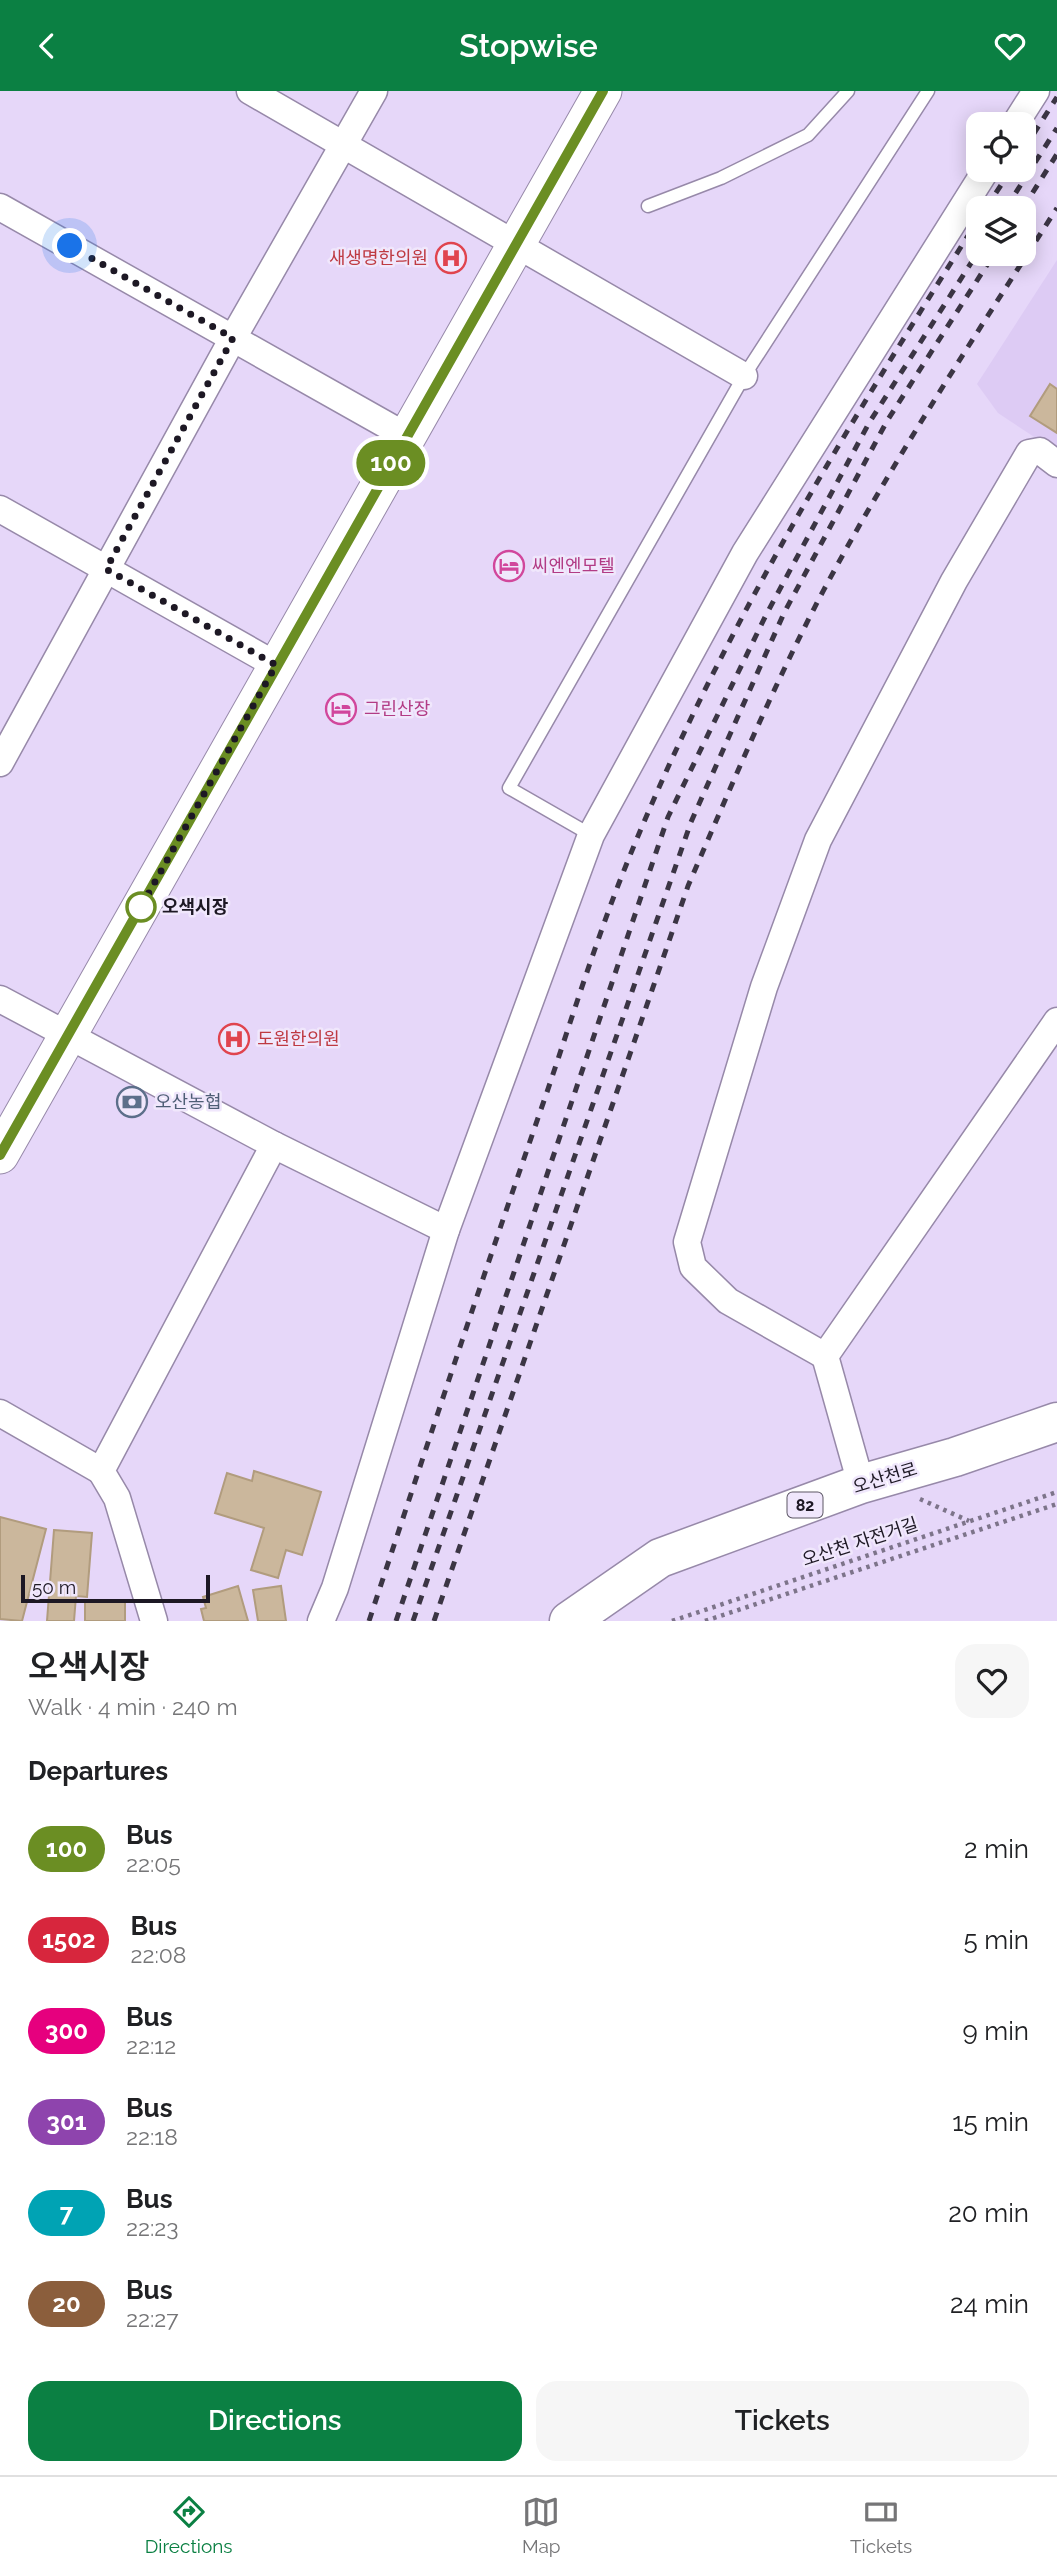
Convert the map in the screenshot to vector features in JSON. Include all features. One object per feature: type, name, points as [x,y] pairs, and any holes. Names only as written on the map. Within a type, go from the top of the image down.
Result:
[{"type":"main road","name":"오산천로","points":[[569,1621],[660,1558],[876,1480],[955,1457],[1057,1422]]},
{"type":"street","points":[[250,91],[744,376]]},
{"type":"street","points":[[0,763],[233,338],[374,91]]},
{"type":"street","points":[[0,1155],[603,91]]},
{"type":"street","points":[[1023,112],[1036,91]]},
{"type":"street","points":[[321,1621],[335,1587],[446,1230],[591,835],[745,553],[978,182]]},
{"type":"street","points":[[0,207],[407,436]]},
{"type":"street","points":[[876,1480],[825,1356],[728,1301],[693,1268],[687,1242],[764,988],[818,840],[954,581],[1028,453],[1040,451],[1057,464]]},
{"type":"street","points":[[0,509],[276,665]]},
{"type":"street","points":[[0,999],[274,1145],[446,1230]]},
{"type":"street","points":[[825,1356],[1057,1021]]},
{"type":"street","points":[[101,1471],[274,1145]]},
{"type":"street","points":[[0,1413],[101,1471],[117,1498],[154,1621]]},
{"type":"lane","points":[[648,206],[722,179],[808,135],[848,91]]},
{"type":"lane","points":[[591,835],[509,787],[744,376],[928,91]]},
{"type":"path","points":[[876,1480],[969,1521]]},
{"type":"path","name":"오산천 자전거길","points":[[672,1621],[1057,1492]]},
{"type":"path","points":[[705,1621],[1057,1504]]},
{"type":"shaded area","points":[[1057,260],[1057,452],[998,413],[977,384]]},
{"type":"building","points":[[1050,384],[1057,389],[1057,433],[1030,416]]},
{"type":"building","points":[[254,1471],[321,1492],[302,1555],[286,1550],[278,1578],[251,1570],[264,1528],[215,1513],[227,1473],[252,1481]]},
{"type":"building","points":[[0,1517],[46,1529],[22,1621],[0,1619]]},
{"type":"building","points":[[54,1530],[92,1533],[87,1597],[76,1596],[74,1621],[47,1621]]},
{"type":"building","points":[[238,1586],[248,1621],[204,1621],[201,1609],[206,1608],[203,1597]]},
{"type":"building","points":[[281,1586],[286,1621],[258,1621],[253,1590]]},
{"type":"building","points":[[85,1602],[125,1602],[125,1621],[85,1621]]},
{"type":"railway","points":[[1036,130],[1057,97]]},
{"type":"railway","points":[[1014,196],[1057,128]]},
{"type":"railway","points":[[1031,196],[1057,154]]},
{"type":"railway","points":[[994,196],[1003,182]]},
{"type":"railway","points":[[434,1621],[688,886],[735,777],[802,632],[847,547],[934,400],[1057,208]]},
{"type":"railway","points":[[369,1621],[590,962],[655,796],[737,626],[782,543],[878,380],[966,239]]},
{"type":"railway","points":[[396,1621],[668,817],[766,615],[869,423],[969,266]]},
{"type":"railway","points":[[413,1621],[691,822],[784,613],[887,421],[986,266]]},
{"type":"bus line","name":"100","points":[[0,1155],[603,91]]},
{"type":"place","name":"새생명한의원","points":[[451,258]]},
{"type":"place","name":"씨엔엔모텔","points":[[509,566]]},
{"type":"place","name":"그린산장","points":[[341,709]]},
{"type":"place","name":"오색시장","points":[[141,907]]},
{"type":"place","name":"도원한의원","points":[[234,1039]]},
{"type":"place","name":"오산농협","points":[[132,1102]]},
{"type":"route","points":[[70,246],[233,338],[106,569],[276,665],[141,907]]}]
